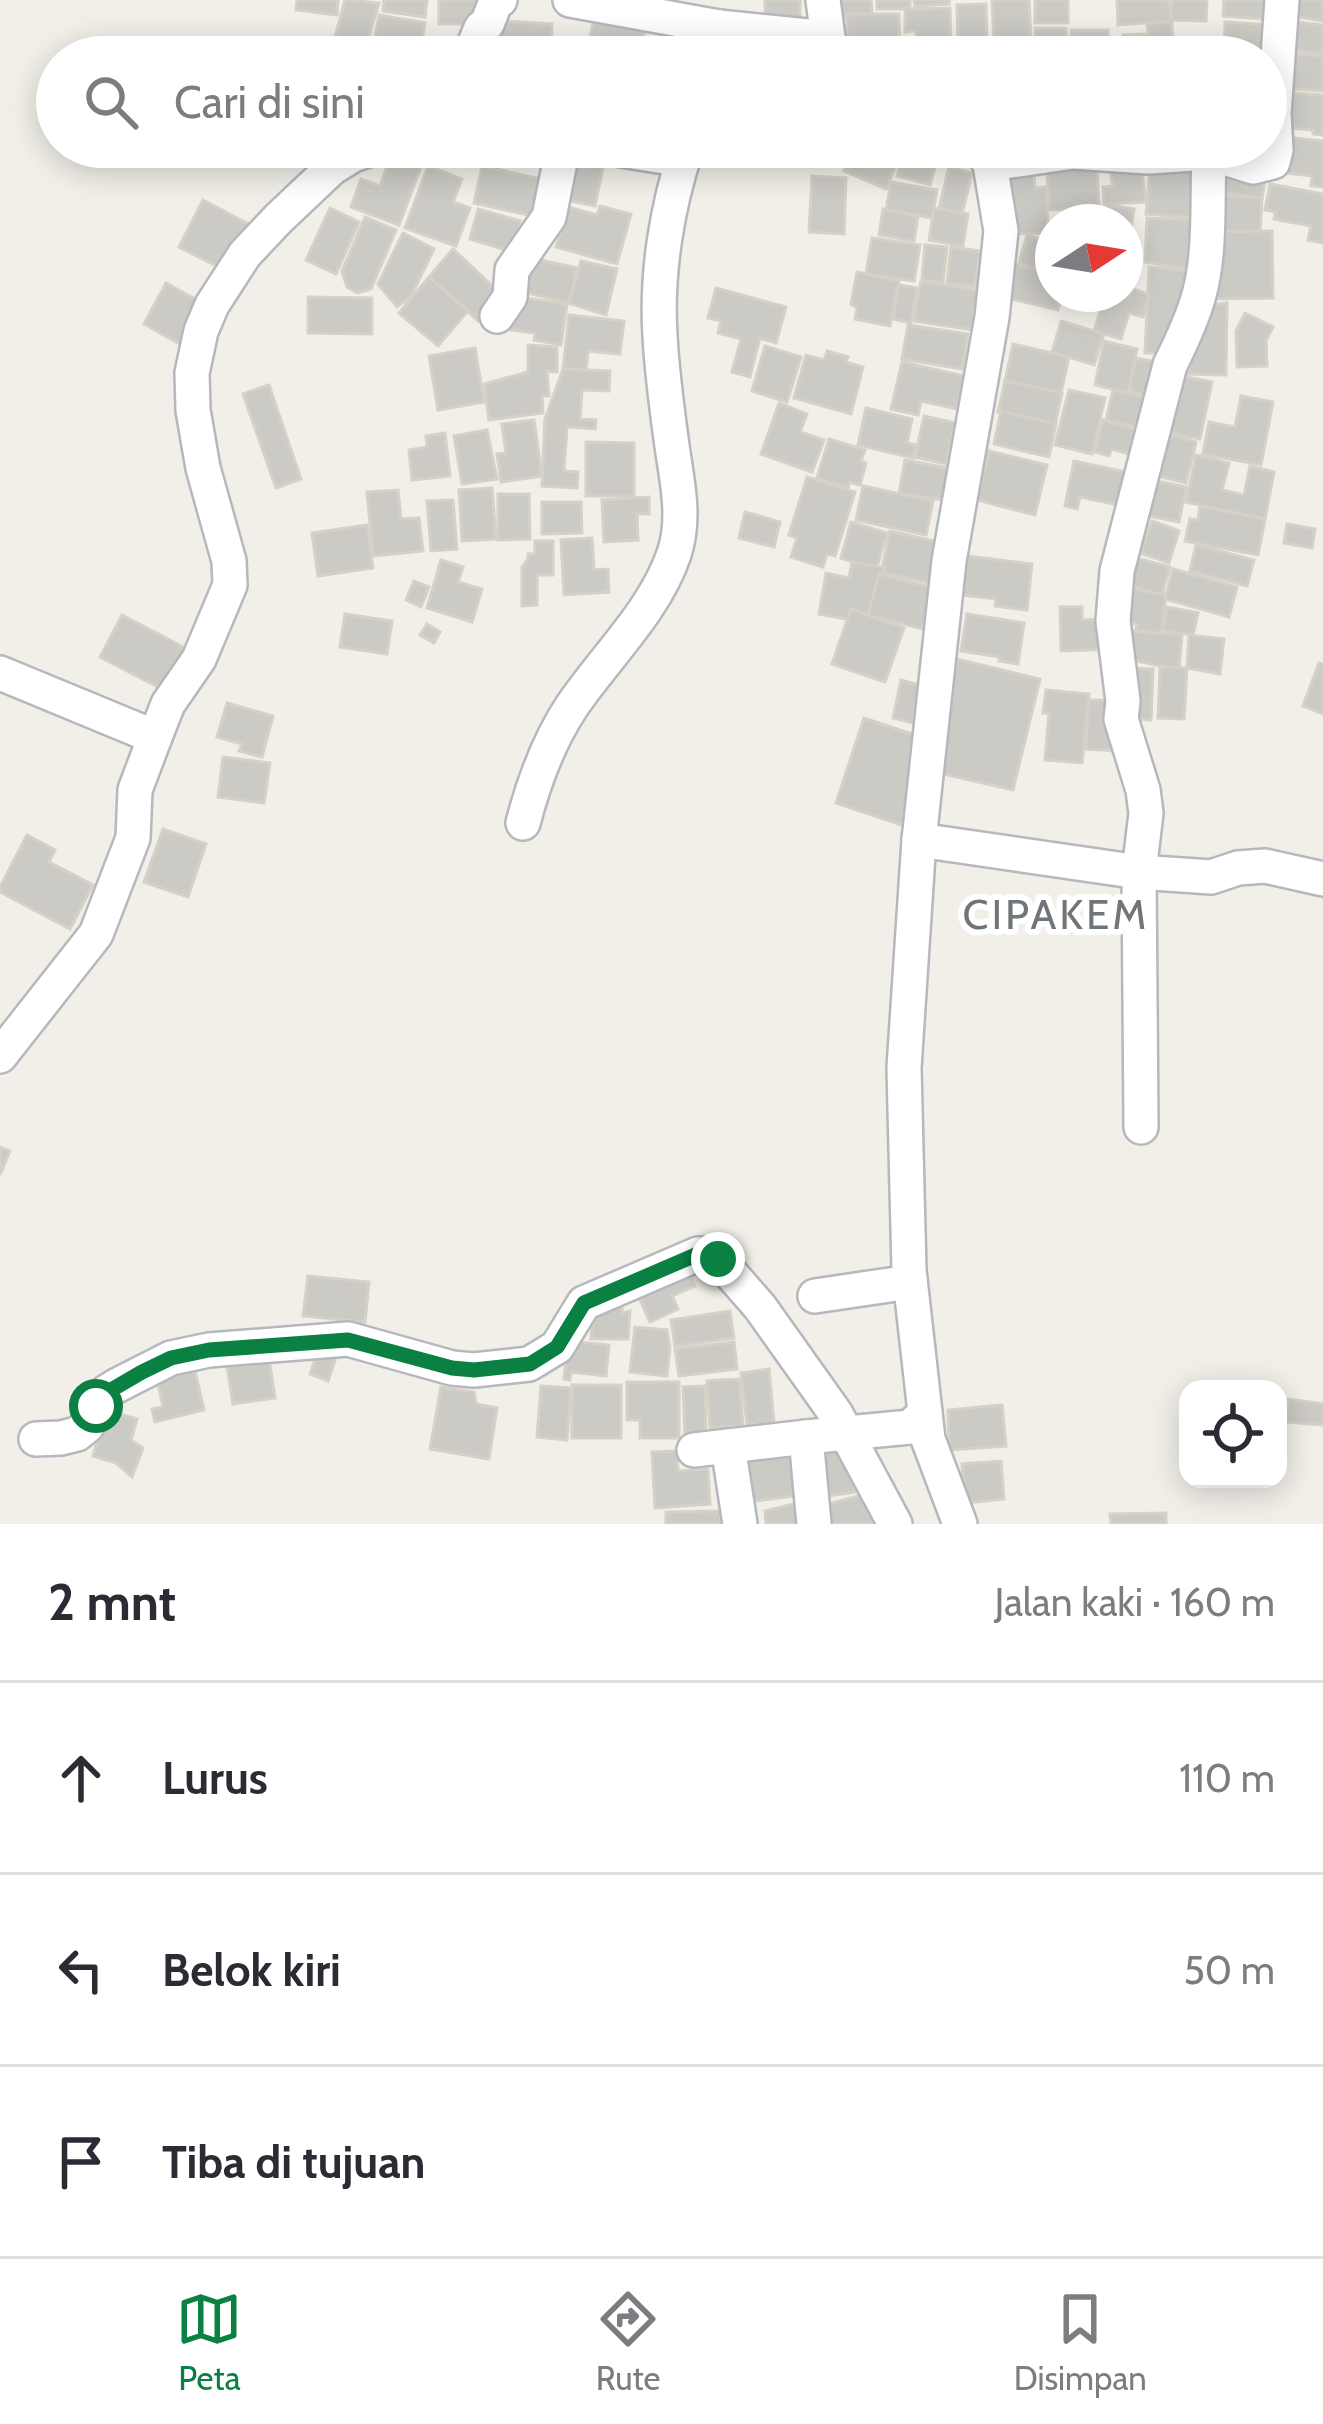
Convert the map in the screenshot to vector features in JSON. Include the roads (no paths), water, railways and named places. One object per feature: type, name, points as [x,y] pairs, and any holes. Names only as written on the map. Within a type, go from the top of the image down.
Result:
[{"type":"street","points":[[478,36],[500,0]]},
{"type":"street","points":[[570,0],[717,36]]},
{"type":"street","points":[[824,0],[830,36]]},
{"type":"street","points":[[1279,36],[1282,0]]},
{"type":"street","points":[[737,36],[778,36]]},
{"type":"street","points":[[0,1056],[96,934],[134,838],[135,790],[155,737],[168,704],[199,658],[230,585],[230,561],[203,468],[194,410],[192,373],[201,331],[245,254],[332,168]]},
{"type":"street","points":[[496,316],[510,297],[512,270],[549,217],[559,168]]},
{"type":"street","points":[[523,823],[550,743],[629,633],[675,553],[681,498],[659,333],[668,220],[681,168]]},
{"type":"street","points":[[960,1524],[917,1420],[904,1068],[919,840],[950,561],[992,317],[1001,231],[987,168]]},
{"type":"street","points":[[1141,1127],[1139,872],[1146,813],[1121,719],[1113,620],[1117,571],[1169,365],[1200,291],[1209,168]]},
{"type":"street","points":[[0,673],[155,737]]},
{"type":"street","points":[[919,840],[1139,872],[1211,877],[1264,866],[1323,879]]},
{"type":"street","points":[[36,1439],[77,1434],[116,1386],[171,1358],[209,1350],[348,1340],[452,1368],[530,1364],[557,1347],[584,1303],[698,1254],[709,1254],[760,1307],[854,1433],[895,1524]]},
{"type":"street","points":[[815,1296],[910,1282]]},
{"type":"street","points":[[694,1450],[854,1433],[917,1420]]},
{"type":"street","points":[[806,1436],[814,1524]]},
{"type":"street","points":[[728,1446],[740,1524]]},
{"type":"district","name":"CIPAKEM","points":[[1056,914]]}]
